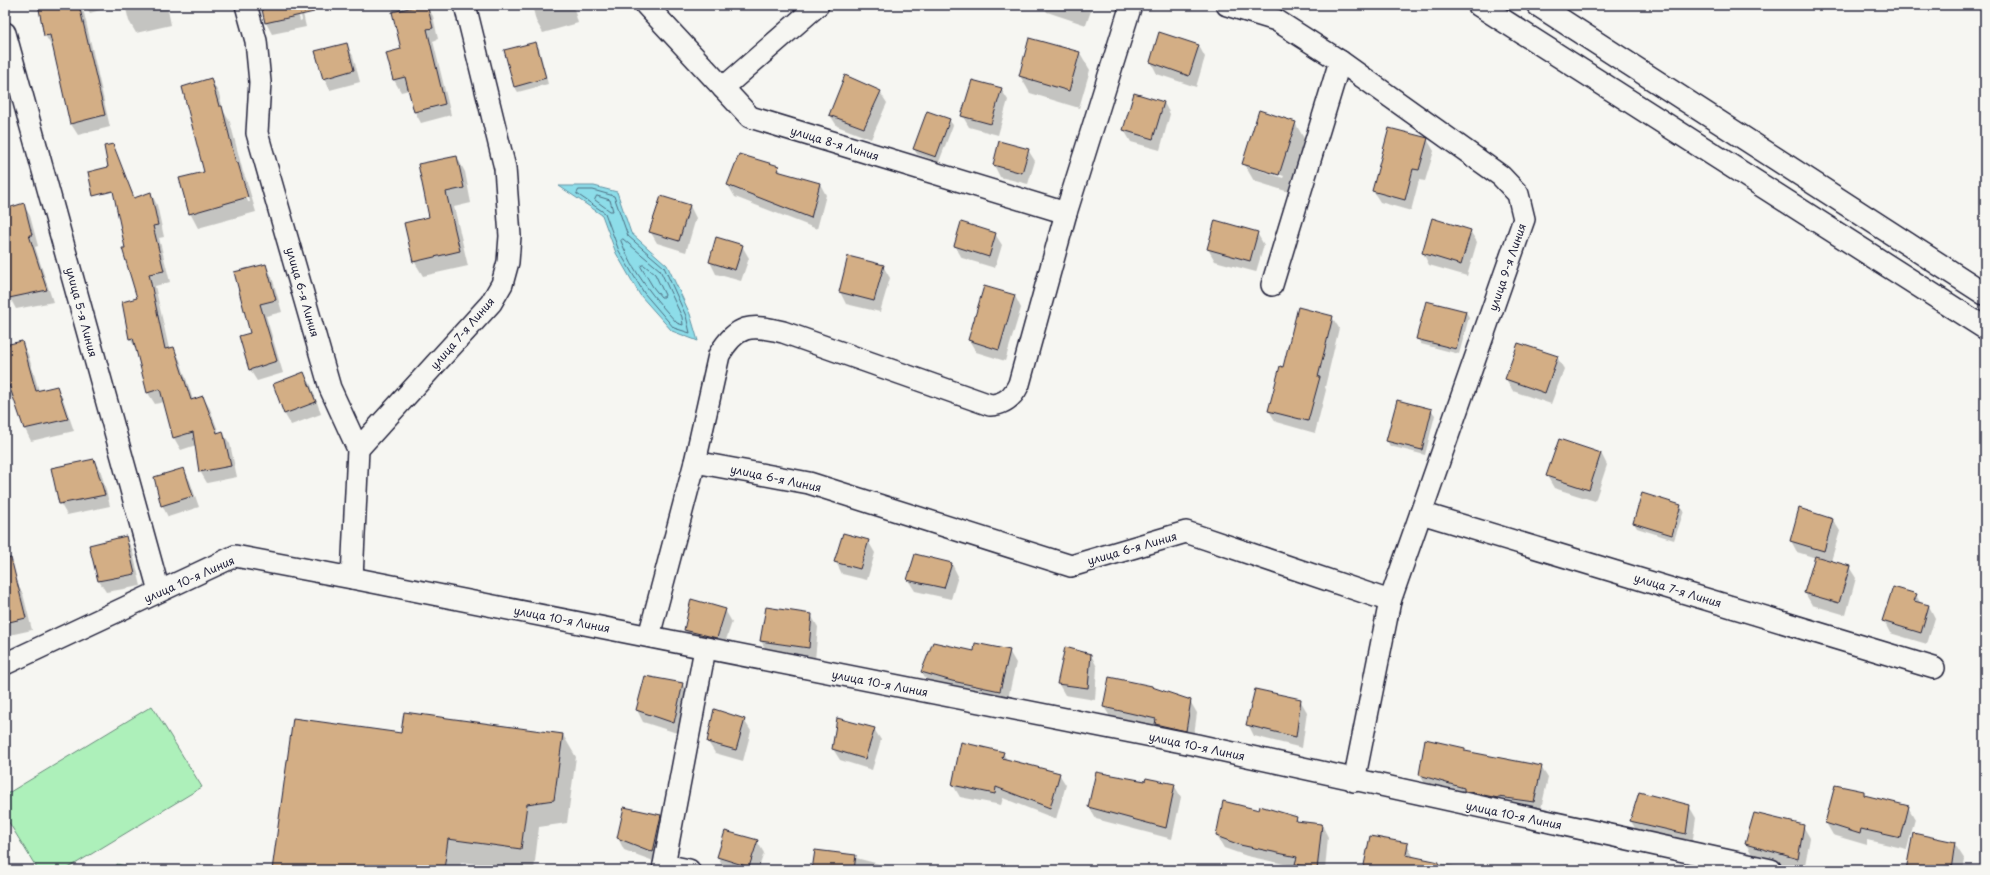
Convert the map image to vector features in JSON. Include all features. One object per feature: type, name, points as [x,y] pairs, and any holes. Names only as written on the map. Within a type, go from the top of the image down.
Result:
[{"type":"main road","points":[[1479,5],[1985,328]]},
{"type":"main road","points":[[1538,5],[1985,294]]},
{"type":"street","name":"улица 6-я Линия","points":[[246,5],[256,41],[260,82],[257,133],[330,388],[358,449],[352,578]]},
{"type":"street","name":"улица 7-я Линия","points":[[358,449],[491,303],[502,284],[508,262],[510,236],[505,168],[466,5]]},
{"type":"street","name":"улица 8-я Линия","points":[[646,5],[750,117],[1066,213]]},
{"type":"street","points":[[723,88],[818,5]]},
{"type":"street","points":[[649,636],[695,462],[719,355],[728,340],[743,328],[760,326],[783,332],[990,405],[1000,404],[1015,392],[1019,384],[1066,213],[1131,5]]},
{"type":"street","name":"улица 9-я Линия","points":[[1226,5],[1276,20],[1340,61],[1501,176],[1518,194],[1524,219],[1390,601]]},
{"type":"street","name":"улица 5-я Линия","points":[[5,33],[159,591]]},
{"type":"street","points":[[1272,285],[1340,61]]},
{"type":"street","name":"улица 6-я Линия","points":[[695,462],[809,483],[1071,566],[1186,532],[1390,601]]},
{"type":"street","name":"улица 7-я Линия","points":[[1421,513],[1934,668]]},
{"type":"street","name":"улица 10-я Линия","points":[[5,664],[235,556],[649,636],[705,649],[1197,745],[1354,781],[1771,870]]},
{"type":"street","points":[[1354,781],[1390,601]]},
{"type":"street","points":[[689,870],[664,867],[705,649]]},
{"type":"green space","points":[[152,706],[202,787],[65,870],[38,870],[5,816],[5,795]]},
{"type":"green space","points":[[117,864],[142,870],[116,870]]},
{"type":"water","points":[[559,186],[594,186],[617,192],[631,233],[667,265],[690,314],[698,341],[672,331],[640,295],[616,253],[602,215]]},
{"type":"building","points":[[56,5],[79,5],[105,115],[70,124],[50,35],[44,36],[39,9]]},
{"type":"building","points":[[261,5],[314,5],[314,12],[265,23]]},
{"type":"building","points":[[427,5],[433,28],[427,29],[445,104],[414,112],[405,77],[393,80],[386,53],[401,49],[392,12]]},
{"type":"building","points":[[1159,32],[1199,45],[1189,76],[1150,62]]},
{"type":"building","points":[[1029,38],[1080,52],[1069,91],[1019,76]]},
{"type":"building","points":[[536,42],[546,78],[514,87],[504,50]]},
{"type":"building","points":[[347,43],[354,70],[323,79],[315,51]]},
{"type":"building","points":[[845,75],[881,91],[864,128],[829,115]]},
{"type":"building","points":[[211,78],[219,106],[222,106],[236,163],[238,163],[248,197],[189,214],[179,178],[204,172],[182,87]]},
{"type":"building","points":[[972,80],[1002,88],[991,124],[961,116]]},
{"type":"building","points":[[1134,93],[1164,102],[1153,139],[1123,130]]},
{"type":"building","points":[[1259,110],[1296,122],[1279,175],[1242,164]]},
{"type":"building","points":[[927,111],[950,119],[936,157],[913,149]]},
{"type":"building","points":[[1389,128],[1428,138],[1419,170],[1413,169],[1405,200],[1372,191]]},
{"type":"building","points":[[999,141],[1029,149],[1022,173],[993,165]]},
{"type":"building","points":[[113,144],[134,198],[151,192],[158,225],[153,226],[164,271],[149,274],[165,349],[174,347],[191,400],[203,396],[217,433],[223,431],[231,466],[199,472],[193,432],[173,438],[160,389],[147,393],[133,338],[129,339],[122,302],[137,298],[122,248],[125,248],[113,191],[93,196],[88,172],[108,167],[104,146]]},
{"type":"building","points":[[739,154],[779,166],[777,171],[820,183],[811,218],[727,185]]},
{"type":"building","points":[[457,156],[464,188],[446,192],[460,251],[413,262],[404,223],[429,217],[418,164]]},
{"type":"building","points":[[661,196],[690,205],[679,241],[649,232]]},
{"type":"building","points":[[24,203],[32,235],[29,235],[47,290],[9,298],[5,276],[5,209]]},
{"type":"building","points":[[1432,218],[1471,230],[1461,265],[1422,253]]},
{"type":"building","points":[[1215,220],[1258,232],[1250,261],[1207,249]]},
{"type":"building","points":[[961,222],[996,233],[989,257],[954,246]]},
{"type":"building","points":[[716,237],[743,245],[735,270],[709,262]]},
{"type":"building","points":[[848,256],[884,265],[874,301],[839,292]]},
{"type":"building","points":[[266,264],[276,300],[260,304],[277,361],[249,370],[239,336],[250,333],[234,272]]},
{"type":"building","points":[[984,286],[1015,295],[999,350],[968,340]]},
{"type":"building","points":[[1426,301],[1466,311],[1456,349],[1416,339]]},
{"type":"building","points":[[1298,307],[1333,316],[1318,377],[1320,377],[1308,421],[1268,411],[1280,366],[1283,367]]},
{"type":"building","points":[[22,341],[36,391],[57,386],[68,419],[24,429],[9,385],[5,386],[5,345]]},
{"type":"building","points":[[1518,343],[1558,356],[1545,393],[1505,379]]},
{"type":"building","points":[[304,372],[316,402],[284,414],[273,384]]},
{"type":"building","points":[[1397,400],[1432,409],[1422,450],[1386,441]]},
{"type":"building","points":[[1559,439],[1601,453],[1589,490],[1546,476]]},
{"type":"building","points":[[94,459],[105,495],[59,504],[51,468]]},
{"type":"building","points":[[184,468],[193,496],[161,506],[154,477]]},
{"type":"building","points":[[1642,493],[1681,505],[1672,535],[1633,523]]},
{"type":"building","points":[[1799,508],[1833,519],[1824,551],[1790,541]]},
{"type":"building","points":[[843,533],[869,540],[860,569],[834,562]]},
{"type":"building","points":[[126,536],[135,574],[98,581],[89,545]]},
{"type":"building","points":[[915,554],[952,563],[944,588],[907,580]]},
{"type":"building","points":[[1815,556],[1850,566],[1839,603],[1804,593]]},
{"type":"building","points":[[11,558],[26,618],[5,623],[5,559]]},
{"type":"building","points":[[1893,587],[1917,594],[1914,601],[1929,605],[1921,633],[1882,621]]},
{"type":"building","points":[[691,599],[726,609],[717,638],[684,630]]},
{"type":"building","points":[[766,607],[812,614],[809,648],[760,641]]},
{"type":"building","points":[[933,642],[974,651],[975,643],[1010,650],[1000,691],[952,681],[921,672]]},
{"type":"building","points":[[1065,647],[1091,654],[1088,688],[1057,684]]},
{"type":"building","points":[[645,676],[683,683],[674,723],[636,710]]},
{"type":"building","points":[[1109,677],[1152,686],[1191,700],[1186,731],[1155,724],[1156,719],[1103,707]]},
{"type":"building","points":[[1255,689],[1301,699],[1296,737],[1246,725]]},
{"type":"building","points":[[714,709],[745,719],[736,750],[707,742]]},
{"type":"building","points":[[404,712],[563,734],[554,800],[527,804],[521,849],[448,839],[444,870],[272,870],[293,718],[401,733]]},
{"type":"building","points":[[837,718],[875,728],[865,759],[832,749]]},
{"type":"building","points":[[1425,739],[1465,748],[1465,751],[1542,766],[1534,802],[1498,798],[1464,791],[1464,788],[1419,775]]},
{"type":"building","points":[[961,742],[1004,752],[1002,758],[1060,773],[1050,808],[996,787],[995,794],[952,785]]},
{"type":"building","points":[[1096,772],[1145,781],[1146,778],[1175,784],[1166,828],[1088,807]]},
{"type":"building","points":[[1835,785],[1864,791],[1864,795],[1909,806],[1901,838],[1861,829],[1860,834],[1825,823]]},
{"type":"building","points":[[1639,792],[1690,805],[1686,834],[1630,821]]},
{"type":"building","points":[[1223,801],[1259,810],[1260,806],[1297,817],[1296,821],[1322,824],[1317,870],[1295,864],[1297,857],[1240,845],[1216,836]]},
{"type":"building","points":[[624,807],[661,815],[653,852],[617,838]]},
{"type":"building","points":[[1754,813],[1804,825],[1798,859],[1745,844]]},
{"type":"building","points":[[725,831],[758,840],[749,867],[717,857]]},
{"type":"building","points":[[1913,833],[1955,842],[1951,870],[1906,870]]},
{"type":"building","points":[[1370,836],[1408,843],[1406,855],[1439,862],[1438,870],[1363,870]]},
{"type":"building","points":[[815,850],[856,855],[854,870],[812,870]]}]
